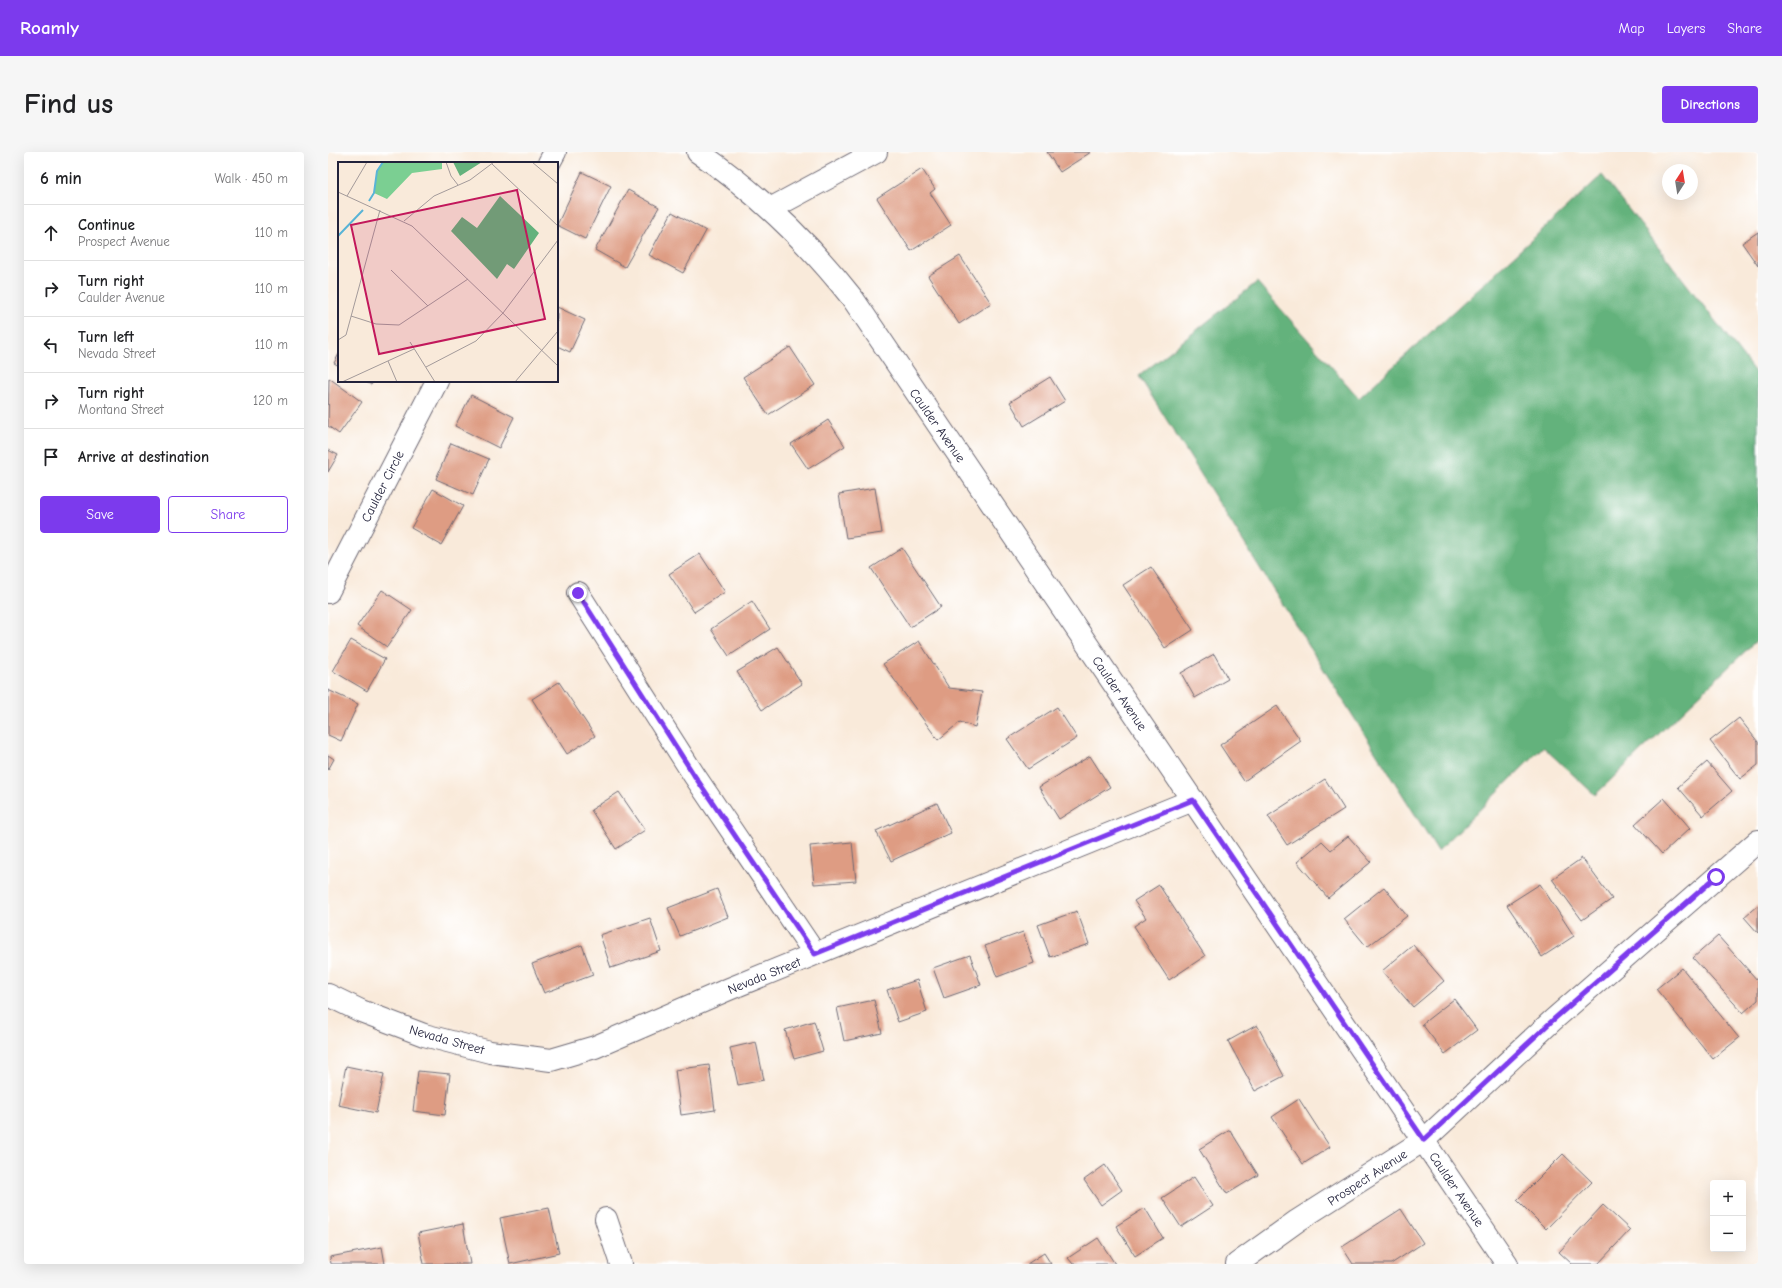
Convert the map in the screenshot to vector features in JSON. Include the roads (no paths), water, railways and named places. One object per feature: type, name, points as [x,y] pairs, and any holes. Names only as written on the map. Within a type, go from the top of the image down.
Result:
[{"type":"street","points":[[550,162],[555,152]]},
{"type":"street","name":"Caulder Avenue","points":[[698,152],[720,167],[772,208],[801,237],[853,298],[1507,1264]]},
{"type":"street","points":[[772,208],[876,152]]},
{"type":"street","name":"Caulder Circle","points":[[328,592],[436,382]]},
{"type":"street","points":[[578,593],[694,775],[815,954]]},
{"type":"street","name":"Nevada Street","points":[[328,994],[361,1011],[424,1035],[490,1052],[551,1060],[595,1047],[729,989],[1193,800]]},
{"type":"street","name":"Prospect Avenue","points":[[1237,1264],[1296,1221],[1424,1140],[1553,1020],[1758,841]]},
{"type":"street","points":[[606,1219],[621,1264]]}]
